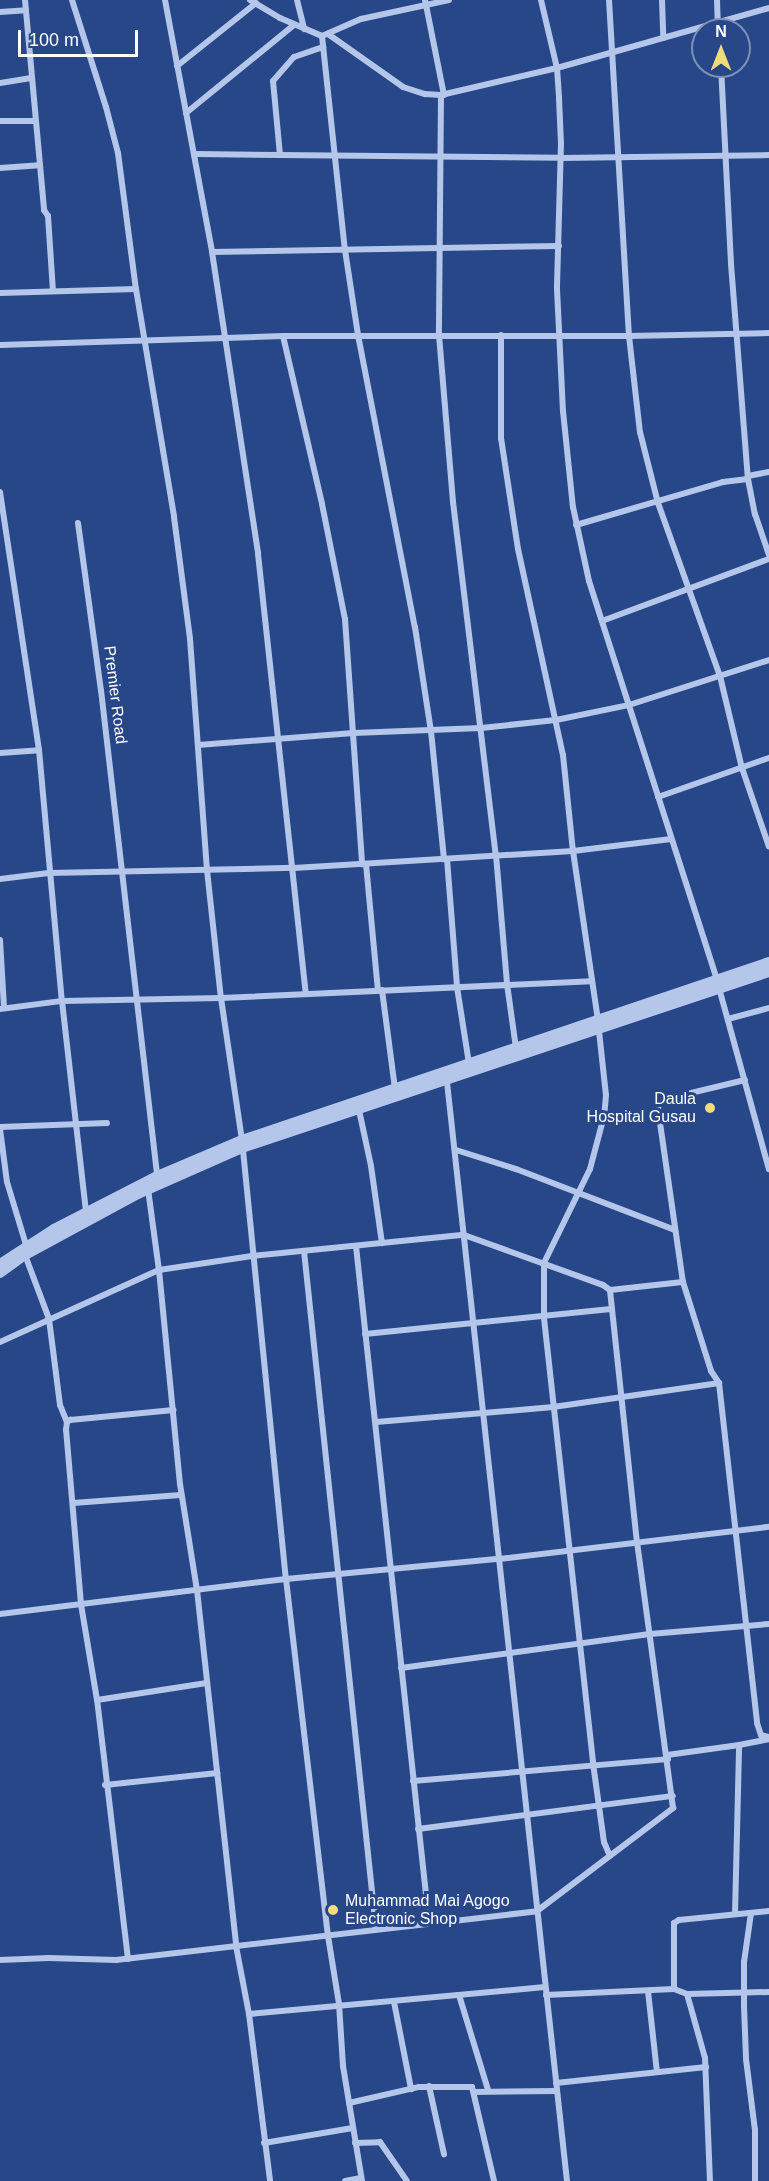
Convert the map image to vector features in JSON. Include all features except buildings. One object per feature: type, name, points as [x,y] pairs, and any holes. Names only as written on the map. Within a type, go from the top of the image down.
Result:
[{"type":"street","points":[[25,0],[30,78],[44,210],[48,216],[53,291]]},
{"type":"street","points":[[72,0],[118,153],[136,289],[174,516],[190,639],[207,870],[220,998],[242,1144],[286,1579],[328,1936],[339,2004],[343,2066],[361,2179],[345,2181]]},
{"type":"street","points":[[165,0],[212,252],[258,554],[306,993]]},
{"type":"street","points":[[325,35],[361,19],[426,3],[449,0]]},
{"type":"street","points":[[541,0],[557,68],[561,158],[557,288],[564,421],[576,525],[602,621],[718,983],[769,1169]]},
{"type":"street","points":[[609,0],[628,336],[640,432],[658,503],[720,676],[742,768],[769,847]]},
{"type":"street","points":[[662,0],[663,38]]},
{"type":"street","points":[[717,0],[718,18]]},
{"type":"street","points":[[299,1],[304,29]]},
{"type":"street","points":[[177,66],[253,2],[294,25],[325,35],[404,87],[425,94],[443,95],[557,68],[691,30]]},
{"type":"street","points":[[426,3],[443,95],[440,157],[439,335],[454,513],[496,855],[507,984],[516,1049]]},
{"type":"street","points":[[733,18],[769,8]]},
{"type":"street","points":[[0,12],[26,10]]},
{"type":"street","points":[[186,113],[294,25]]},
{"type":"street","points":[[325,35],[323,47],[345,250],[358,335],[415,627],[431,731],[457,987],[470,1065]]},
{"type":"street","points":[[280,156],[273,81],[294,57],[323,47]]},
{"type":"street","points":[[0,83],[30,78]]},
{"type":"street","points":[[602,621],[769,557],[755,514],[748,478],[731,264],[722,78]]},
{"type":"street","points":[[0,121],[35,121]]},
{"type":"street","points":[[194,154],[561,158],[726,157],[769,154]]},
{"type":"street","points":[[0,168],[39,165]]},
{"type":"street","points":[[212,252],[559,246]]},
{"type":"street","points":[[0,293],[136,289]]},
{"type":"street","points":[[0,345],[283,336],[628,336],[769,333]]},
{"type":"street","points":[[501,335],[501,438],[518,549],[563,755],[573,851],[606,1095],[604,1116],[590,1169],[544,1263],[544,1318],[593,1763],[604,1842],[610,1856]]},
{"type":"street","points":[[283,336],[322,504],[345,619],[364,864],[395,1089]]},
{"type":"street","points":[[576,525],[658,503],[723,482],[769,472]]},
{"type":"street","points":[[0,492],[39,750],[74,1125],[86,1212]]},
{"type":"street","name":"Premier Road","points":[[78,523],[123,872],[157,1176]]},
{"type":"street","points":[[198,745],[354,733],[481,728],[556,720],[629,705],[769,660]]},
{"type":"street","points":[[0,753],[39,750]]},
{"type":"street","points":[[658,797],[769,758]]},
{"type":"street","points":[[0,879],[49,873],[294,868],[364,864],[573,851],[671,839]]},
{"type":"street","points":[[0,940],[2,1009],[62,1001],[220,998],[592,981]]},
{"type":"street","points":[[0,1264],[242,1144],[447,1082],[718,983],[769,962]]},
{"type":"street","points":[[718,983],[769,972]]},
{"type":"street","points":[[728,1019],[769,1008]]},
{"type":"street","points":[[0,1273],[26,1250],[86,1212],[157,1176],[395,1089],[516,1049],[598,1026]]},
{"type":"street","points":[[745,1080],[666,1099],[659,1103],[683,1282],[711,1371],[719,1383],[748,1626],[757,1723],[761,1735],[769,1738]]},
{"type":"street","points":[[447,1082],[567,2181]]},
{"type":"street","points":[[359,1110],[372,1166],[382,1243]]},
{"type":"street","points":[[107,1123],[0,1128],[7,1182],[49,1319],[60,1405],[67,1422],[81,1604],[97,1700],[105,1785],[128,1959]]},
{"type":"street","points":[[456,1150],[516,1169],[675,1230]]},
{"type":"street","points":[[148,1189],[159,1270],[181,1495],[197,1590],[236,1946],[249,2014],[270,2181]]},
{"type":"street","points":[[0,1342],[159,1270],[252,1256],[464,1235],[603,1285],[610,1290],[683,1282]]},
{"type":"street","points":[[356,1246],[429,1922]]},
{"type":"street","points":[[304,1251],[376,1929]]},
{"type":"street","points":[[0,1959],[128,1959],[537,1911],[673,1808],[668,1757],[637,1543],[610,1290]]},
{"type":"street","points":[[365,1334],[544,1318],[576,1311],[611,1310]]},
{"type":"street","points":[[376,1422],[553,1407],[621,1399],[719,1383]]},
{"type":"street","points":[[67,1422],[174,1410]]},
{"type":"street","points":[[73,1503],[181,1495]]},
{"type":"street","points":[[0,1614],[286,1579],[499,1559],[769,1527]]},
{"type":"street","points":[[401,1668],[650,1634],[769,1624]]},
{"type":"street","points":[[97,1700],[207,1683]]},
{"type":"street","points":[[413,1781],[668,1757],[769,1738]]},
{"type":"street","points":[[735,1914],[739,1745]]},
{"type":"street","points":[[105,1785],[217,1773]]},
{"type":"street","points":[[418,1829],[673,1796]]},
{"type":"street","points":[[674,1989],[674,1923],[679,1920],[769,1911]]},
{"type":"street","points":[[751,1913],[744,1962],[744,1993],[746,2059],[755,2130],[754,2181]]},
{"type":"street","points":[[249,2014],[545,1987]]},
{"type":"street","points":[[546,1995],[674,1989],[687,1994],[769,1992]]},
{"type":"street","points":[[648,1991],[657,2072]]},
{"type":"street","points":[[687,1994],[706,2067],[710,2181]]},
{"type":"street","points":[[459,1995],[488,2090]]},
{"type":"street","points":[[394,2002],[411,2089]]},
{"type":"street","points":[[556,2083],[706,2067]]},
{"type":"street","points":[[349,2103],[429,2086],[467,2085],[474,2092],[494,2181]]},
{"type":"street","points":[[429,2086],[444,2154]]},
{"type":"street","points":[[474,2092],[488,2090],[557,2091]]},
{"type":"street","points":[[264,2143],[353,2128]]},
{"type":"street","points":[[355,2142],[380,2142],[407,2181]]},
{"type":"place","name":"Daula Hospital Gusau","points":[[710,1108]]},
{"type":"place","name":"Muhammad Mai Agogo Electronic Shop","points":[[333,1910]]}]
